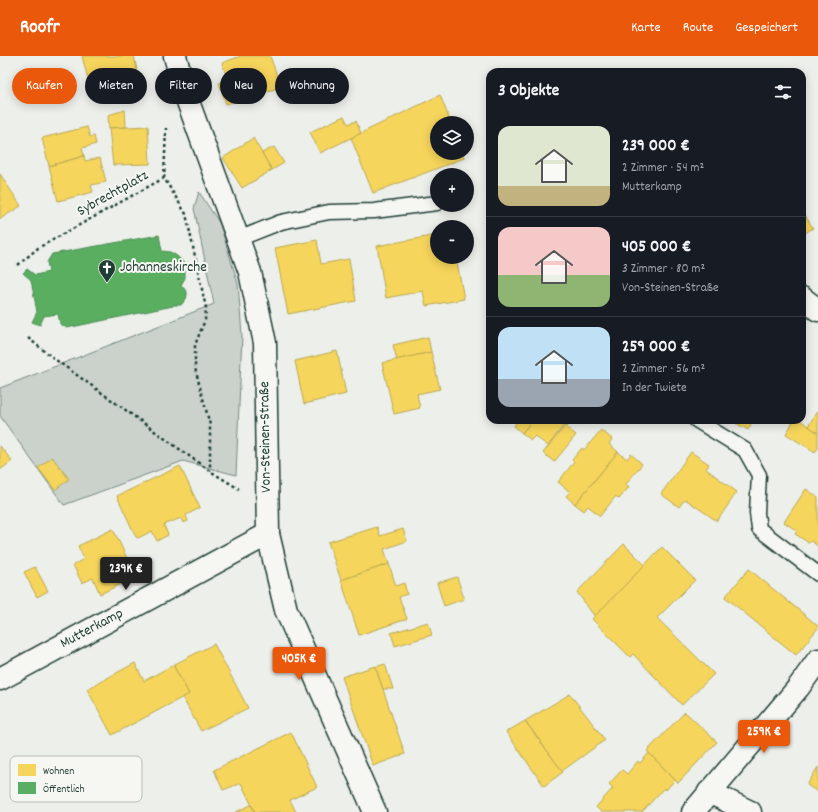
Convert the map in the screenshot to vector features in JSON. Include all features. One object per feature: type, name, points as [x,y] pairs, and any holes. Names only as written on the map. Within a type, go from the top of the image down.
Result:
[{"type":"main road","name":"Von-Steinen-Straße","points":[[175,56],[186,96],[250,272],[264,343],[268,534],[286,610],[375,812]]},
{"type":"main road","points":[[806,301],[818,310]]},
{"type":"main road","name":"Mutterkamp","points":[[0,679],[268,534]]},
{"type":"main road","points":[[693,812],[798,688],[818,660]]},
{"type":"main road","points":[[709,792],[750,812]]},
{"type":"lane","points":[[238,239],[281,222],[329,212],[374,211],[430,204]]},
{"type":"lane","points":[[703,424],[745,450],[759,474],[757,513],[759,529],[818,574]]},
{"type":"path","name":"Sybrechtplatz","points":[[18,265],[38,248],[164,178],[186,214],[206,308],[205,320],[195,345],[195,368],[210,425],[210,471]]},
{"type":"path","points":[[28,338],[56,360],[210,471],[267,506]]},
{"type":"shaded area","points":[[199,192],[220,224],[238,284],[242,335],[236,475],[183,461],[64,505],[0,416],[0,388],[214,304],[194,208]]},
{"type":"building: Wohnen","points":[[82,56],[134,56],[137,68],[85,68]]},
{"type":"building: Wohnen","points":[[241,56],[270,56],[275,70],[275,89],[267,91],[267,68],[224,68],[222,63]]},
{"type":"building: Wohnen","points":[[440,95],[448,116],[430,116],[430,160],[459,160],[438,168],[430,168],[430,171],[373,193],[351,138]]},
{"type":"building: Wohnen","points":[[125,110],[126,127],[109,128],[108,115]]},
{"type":"building: Wohnen","points":[[344,116],[348,124],[356,121],[361,133],[320,153],[310,132]]},
{"type":"building: Wohnen","points":[[148,126],[150,164],[113,165],[109,128]]},
{"type":"building: Wohnen","points":[[87,127],[90,137],[94,136],[96,144],[82,148],[84,156],[49,166],[42,138]]},
{"type":"building: Wohnen","points":[[253,138],[272,170],[242,188],[223,158]]},
{"type":"building: Wohnen","points":[[274,147],[284,163],[272,170],[262,153]]},
{"type":"building: Wohnen","points":[[84,156],[85,161],[100,158],[106,182],[91,185],[93,192],[58,201],[49,166]]},
{"type":"building: Wohnen","points":[[0,174],[21,206],[0,219]]},
{"type":"building: Wohnen","points":[[806,217],[813,228],[806,232]]},
{"type":"building: Wohnen","points":[[430,236],[430,264],[457,264],[464,299],[426,306],[423,291],[386,298],[377,246]]},
{"type":"building: Wohnen","points":[[317,240],[321,264],[349,259],[356,301],[288,314],[275,248]]},
{"type":"building: Wohnen","points":[[428,337],[431,352],[397,360],[393,345]]},
{"type":"building: Wohnen","points":[[337,351],[346,394],[304,404],[295,361]]},
{"type":"building: Wohnen","points":[[431,352],[440,389],[417,394],[420,408],[394,414],[382,363]]},
{"type":"building: Wohnen","points":[[818,410],[818,433],[808,426]]},
{"type":"building: Wohnen","points":[[515,424],[530,424],[522,433],[514,426]]},
{"type":"building: Wohnen","points":[[530,424],[570,424],[567,427],[564,425],[548,446],[535,436],[531,440],[522,433]]},
{"type":"building: Wohnen","points":[[737,424],[751,424],[748,430]]},
{"type":"building: Wohnen","points":[[792,424],[806,424],[818,433],[818,448],[815,452],[786,434]]},
{"type":"building: Wohnen","points":[[565,426],[576,435],[554,462],[543,453]]},
{"type":"building: Wohnen","points":[[601,430],[612,439],[609,444],[618,452],[575,504],[566,496],[570,492],[558,482],[574,462],[572,460],[582,448],[584,450]]},
{"type":"building: Wohnen","points":[[0,446],[12,461],[0,470]]},
{"type":"building: Wohnen","points":[[618,452],[627,459],[631,454],[642,464],[626,484],[629,487],[619,499],[616,496],[600,516],[588,506],[584,511],[575,504]]},
{"type":"building: Wohnen","points":[[691,452],[709,464],[706,469],[737,492],[717,521],[685,499],[679,507],[661,494]]},
{"type":"building: Wohnen","points":[[52,457],[69,479],[55,490],[38,468]]},
{"type":"building: Wohnen","points":[[180,466],[200,508],[186,515],[188,521],[183,523],[181,518],[164,525],[168,535],[157,541],[152,531],[138,538],[136,537],[117,496]]},
{"type":"building: Wohnen","points":[[806,489],[818,497],[818,546],[811,541],[809,543],[795,534],[797,531],[784,522]]},
{"type":"building: Wohnen","points":[[377,527],[380,536],[403,529],[407,541],[384,549],[389,564],[341,580],[328,542]]},
{"type":"building: Wohnen","points":[[113,529],[136,577],[100,594],[93,578],[82,583],[73,565],[84,559],[78,546]]},
{"type":"building: Wohnen","points":[[624,544],[645,565],[595,617],[577,592]]},
{"type":"building: Wohnen","points":[[662,547],[695,580],[657,618],[714,674],[682,705],[633,654],[630,657],[592,619]]},
{"type":"building: Wohnen","points":[[389,564],[396,586],[404,583],[407,594],[399,597],[407,619],[359,635],[341,580]]},
{"type":"building: Wohnen","points":[[35,567],[48,591],[37,597],[24,572]]},
{"type":"building: Wohnen","points":[[749,569],[818,626],[818,628],[796,655],[725,597]]},
{"type":"building: Wohnen","points":[[457,577],[464,599],[444,606],[437,583]]},
{"type":"building: Wohnen","points":[[428,622],[432,635],[395,646],[391,633]]},
{"type":"building: Wohnen","points":[[214,644],[248,708],[201,731],[182,697],[189,694],[173,665]]},
{"type":"building: Wohnen","points":[[135,663],[144,681],[173,665],[189,694],[112,735],[87,689]]},
{"type":"building: Wohnen","points":[[385,664],[393,689],[383,689],[375,667]]},
{"type":"building: Wohnen","points":[[375,666],[405,754],[373,766],[342,677]]},
{"type":"building: Wohnen","points":[[570,694],[605,740],[562,771],[525,721]]},
{"type":"building: Wohnen","points":[[685,712],[717,742],[678,783],[647,751]]},
{"type":"building: Wohnen","points":[[525,721],[563,772],[544,786],[506,732]]},
{"type":"building: Wohnen","points":[[291,732],[317,787],[290,800],[296,812],[255,812],[241,783],[223,790],[214,770]]},
{"type":"building: Wohnen","points":[[649,753],[675,780],[666,790],[664,788],[642,812],[601,812],[596,807],[613,788],[609,784],[622,770],[627,774],[638,761],[640,763]]},
{"type":"building: Wohnen","points":[[818,767],[818,792],[807,785]]},
{"type":"building: Wohnen","points":[[251,805],[255,812],[236,812]]},
{"type":"building: Öffentlich","name":"Johanneskirche","points":[[159,235],[162,251],[170,252],[183,262],[185,278],[181,285],[187,292],[187,295],[186,299],[181,305],[173,305],[67,328],[60,324],[58,314],[44,316],[40,325],[32,322],[37,312],[31,280],[23,273],[27,269],[35,275],[49,272],[47,262],[52,254]]},
{"type":"place","name":"Johanneskirche","points":[[107,283]]}]
